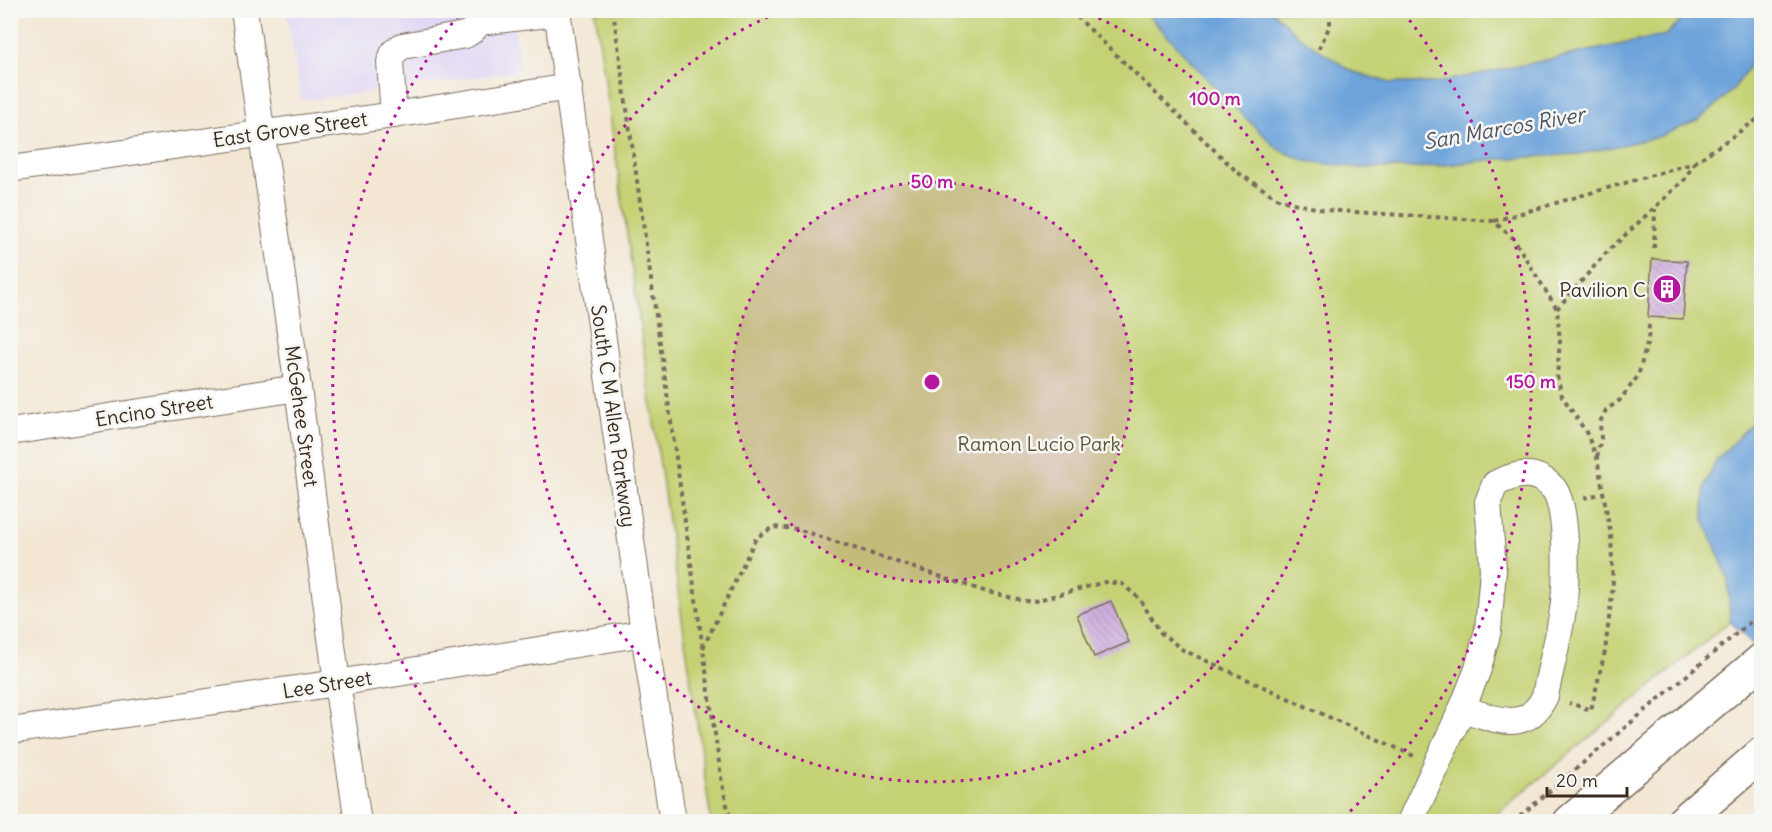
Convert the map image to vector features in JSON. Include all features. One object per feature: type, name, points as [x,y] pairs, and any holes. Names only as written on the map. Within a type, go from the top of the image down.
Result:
[{"type":"main road","points":[[1570,822],[1761,660]]},
{"type":"main road","points":[[1683,822],[1754,761]]},
{"type":"street","name":"McGehee Street","points":[[244,10],[358,822]]},
{"type":"street","points":[[394,115],[390,62],[394,52],[402,46],[465,35],[474,30],[478,16],[558,11]]},
{"type":"street","name":"South C M Allen Parkway","points":[[558,11],[644,633],[674,822]]},
{"type":"street","name":"East Grove Street","points":[[10,169],[394,115],[569,87]]},
{"type":"street","name":"Encino Street","points":[[10,432],[298,388]]},
{"type":"street","points":[[1410,822],[1462,709],[1478,669],[1488,630],[1493,570],[1488,502],[1495,484],[1513,474],[1535,476],[1554,489],[1560,503],[1566,553],[1563,614],[1545,696],[1540,706],[1526,719],[1506,722],[1462,709]]},
{"type":"street","name":"Lee Street","points":[[10,731],[644,633]]},
{"type":"path","points":[[613,10],[702,648],[722,784],[731,822]]},
{"type":"path","points":[[1070,10],[1238,172],[1280,200],[1323,210],[1493,221],[1694,163],[1761,116]]},
{"type":"path","points":[[1319,49],[1330,25],[1330,10]]},
{"type":"path","points":[[1557,309],[1606,253],[1685,179],[1694,163]]},
{"type":"path","points":[[1654,248],[1655,209]]},
{"type":"path","points":[[1493,221],[1513,238],[1557,309],[1560,341],[1557,376],[1562,396],[1586,432],[1597,458],[1611,536],[1613,586],[1605,651],[1591,710],[1545,696]]},
{"type":"path","points":[[1597,458],[1601,439],[1600,422],[1606,410],[1620,400],[1638,376],[1648,340],[1649,325]]},
{"type":"path","points":[[702,648],[756,538],[773,527],[797,529],[987,592],[1031,602],[1105,582],[1122,584],[1139,598],[1161,633],[1183,650],[1436,765]]},
{"type":"path","points":[[1513,822],[1761,612]]},
{"type":"shaded area","points":[[286,11],[512,11],[520,66],[512,72],[311,100],[301,98]]},
{"type":"green space","name":"Ramon Lucio Park","points":[[595,11],[1145,11],[1158,27],[1361,168],[1417,168],[1497,159],[1755,58],[1761,44],[1761,413],[1716,461],[1704,519],[1728,578],[1730,621],[1488,821],[711,821]]},
{"type":"green space","points":[[1272,11],[1691,11],[1666,35],[1436,83],[1390,83],[1351,71],[1297,35]]},
{"type":"water","name":"San Marcos River","points":[[1145,11],[1272,11],[1297,35],[1351,71],[1390,83],[1436,83],[1666,35],[1691,11],[1761,11],[1761,44],[1755,58],[1733,90],[1699,120],[1658,137],[1580,154],[1497,159],[1417,168],[1361,168],[1305,161],[1278,149],[1222,95]]},
{"type":"water","points":[[1761,413],[1761,653],[1730,621],[1728,578],[1704,519],[1704,488],[1716,461]]},
{"type":"building","name":"Pavilion C","points":[[1652,259],[1687,261],[1683,319],[1648,317]]},
{"type":"building","points":[[1111,601],[1129,642],[1094,657],[1077,615]]},
{"type":"place","name":"Pavilion C","points":[[1667,289]]}]
